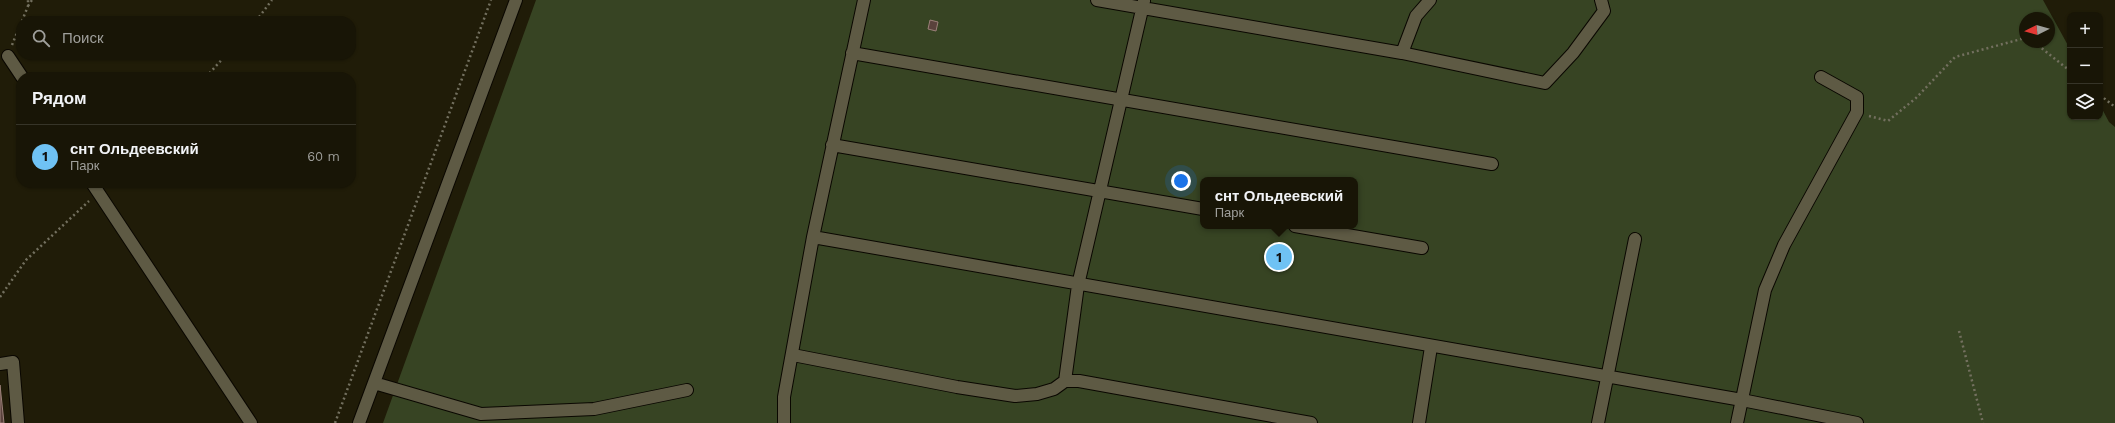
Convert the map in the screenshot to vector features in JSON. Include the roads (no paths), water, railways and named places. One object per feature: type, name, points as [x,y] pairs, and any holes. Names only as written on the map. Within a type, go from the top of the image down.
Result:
[{"type":"street","points":[[359,423],[516,0]]},
{"type":"street","points":[[784,423],[784,397],[793,355],[813,237],[864,0]]},
{"type":"street","points":[[1097,0],[1144,4],[1402,53],[1545,83],[1573,53],[1604,11],[1601,0]]},
{"type":"street","points":[[1402,53],[1416,16],[1430,0]]},
{"type":"street","points":[[1065,381],[1078,284],[1144,4]]},
{"type":"street","points":[[852,53],[1121,99],[1307,134],[1492,164]]},
{"type":"street","points":[[8,56],[19,72]]},
{"type":"street","points":[[1737,423],[1765,290],[1784,245],[1857,112],[1857,97],[1821,77]]},
{"type":"street","points":[[832,145],[1200,208]]},
{"type":"street","points":[[95,188],[251,423]]},
{"type":"street","points":[[1312,229],[1422,248]]},
{"type":"street","points":[[813,237],[1431,347],[1742,400],[1857,423]]},
{"type":"street","points":[[1598,423],[1606,377],[1635,239]]},
{"type":"street","points":[[1419,423],[1431,347]]},
{"type":"street","points":[[793,355],[956,387],[1015,396],[1037,394],[1054,389],[1065,381],[1079,381],[1311,423]]},
{"type":"street","points":[[0,364],[13,362],[18,423]]},
{"type":"street","points":[[374,383],[480,418],[594,409],[688,390]]},
{"type":"place","name":"снт Ольдеевский","points":[[1279,257]]}]
